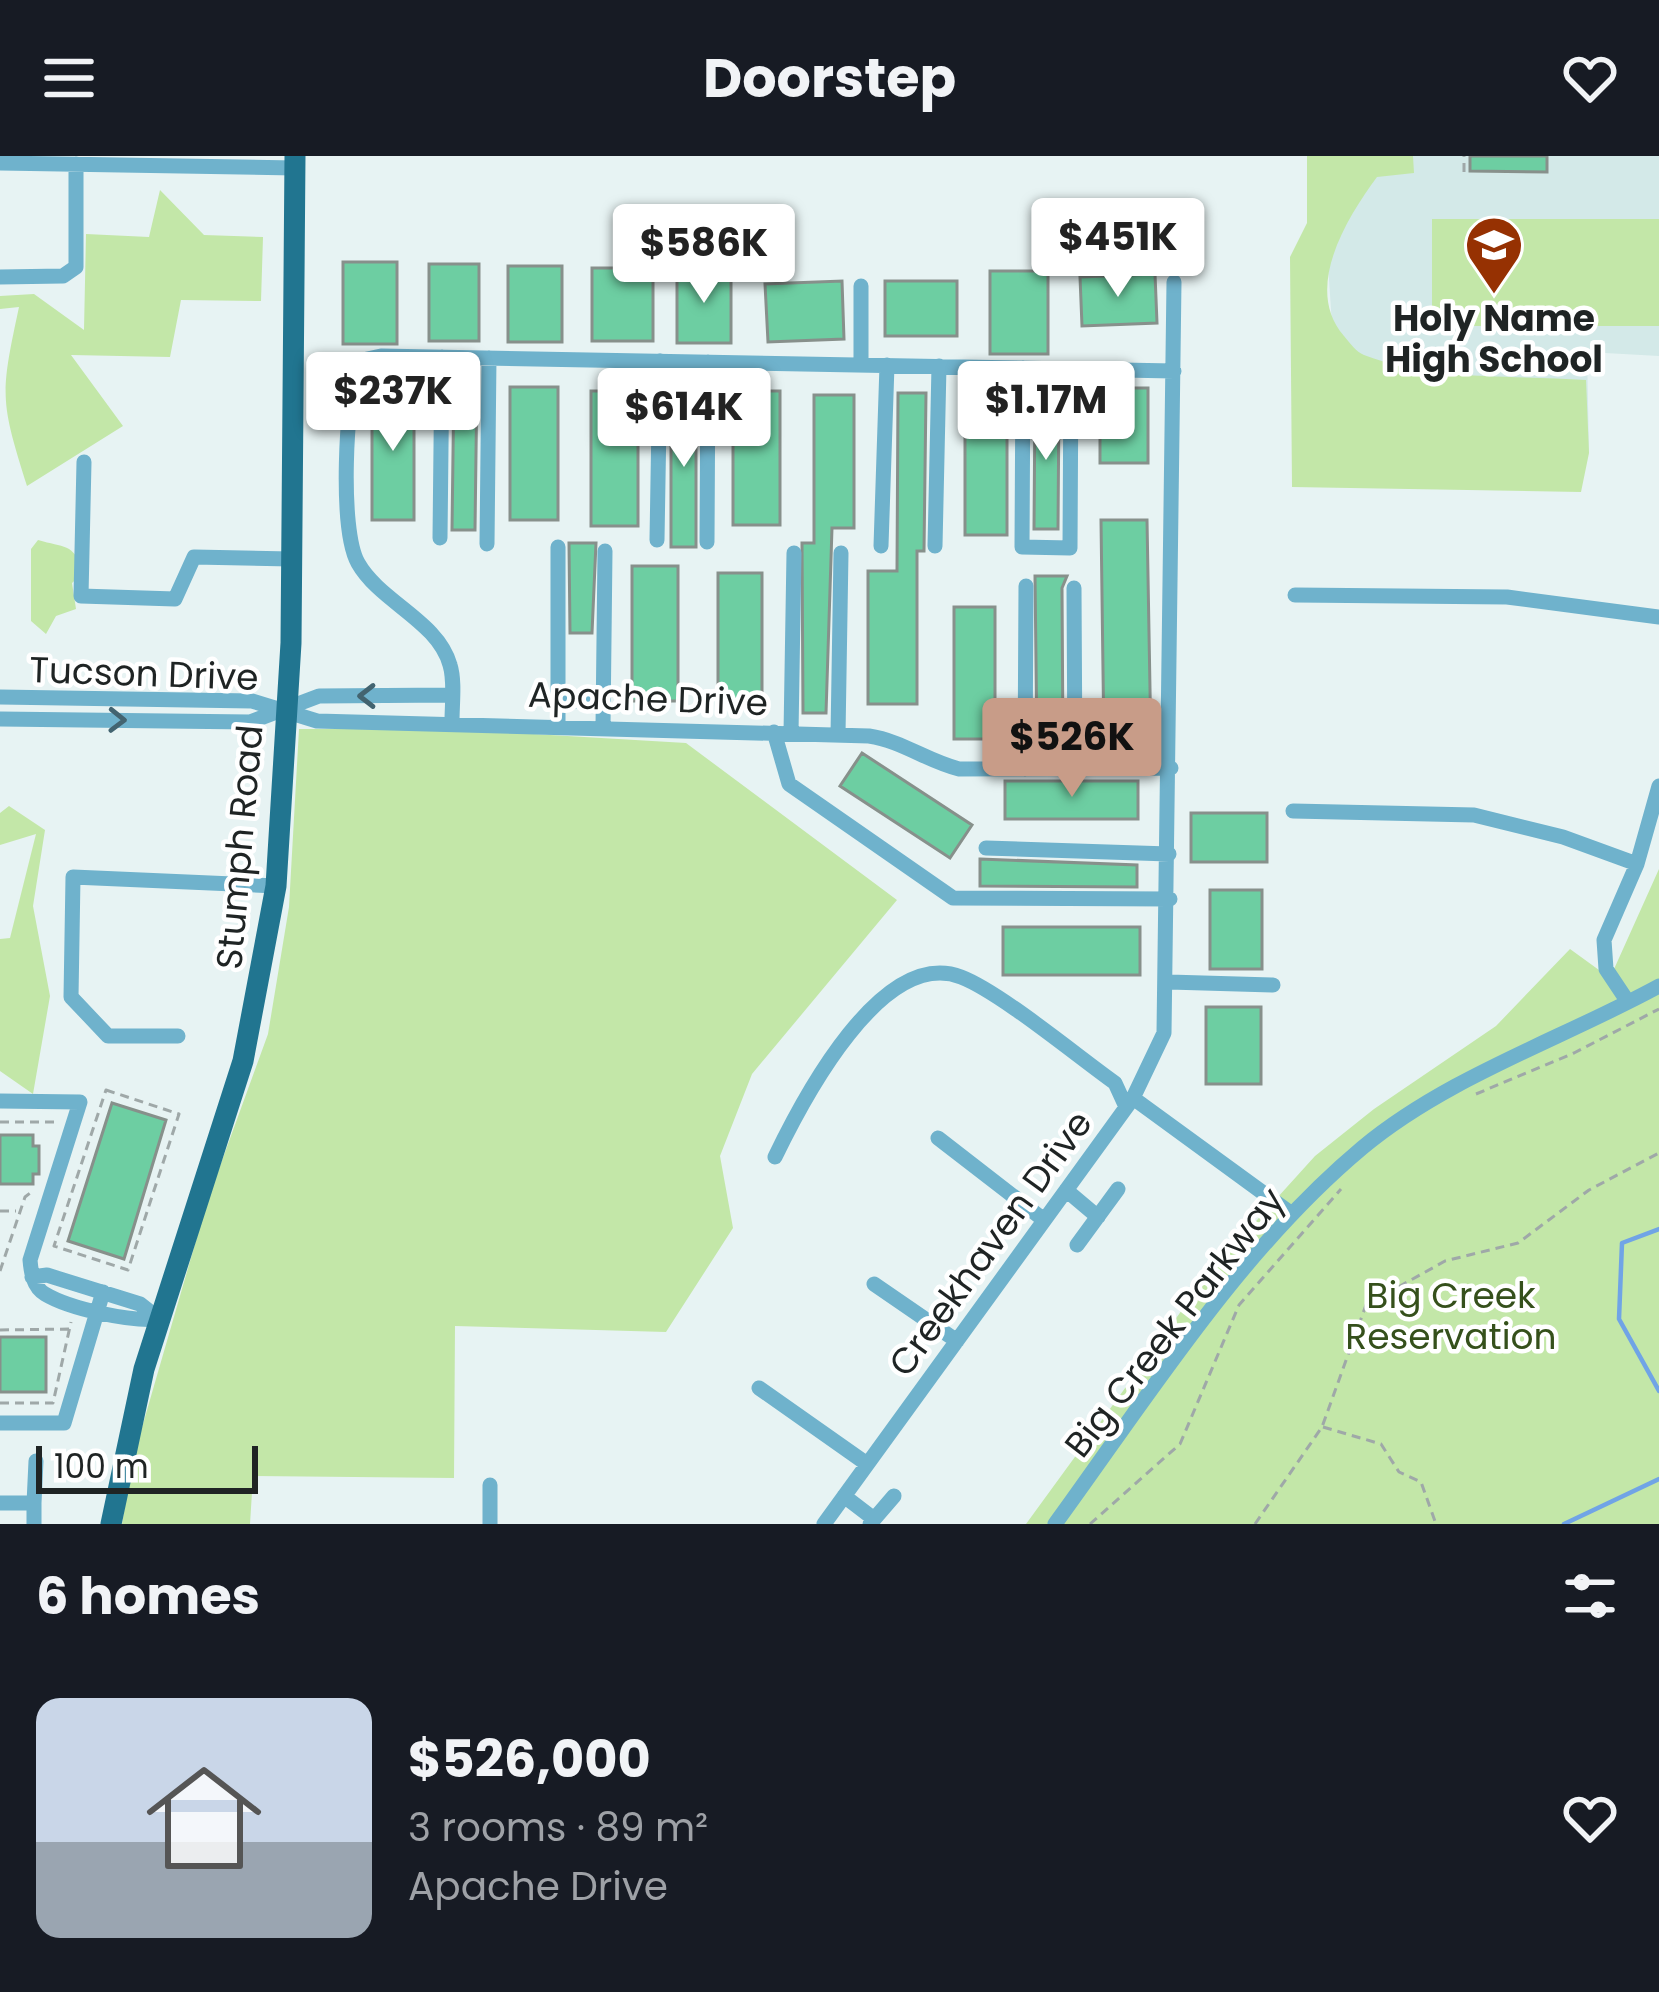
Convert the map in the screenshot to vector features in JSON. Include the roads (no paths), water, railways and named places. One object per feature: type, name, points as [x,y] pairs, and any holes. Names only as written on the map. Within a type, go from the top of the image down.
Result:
[{"type":"main road","name":"Stumph Road","points":[[111,1524],[128,1430],[159,1319],[233,1098],[260,989],[276,886],[291,559],[295,162]]},
{"type":"street","points":[[0,163],[295,162]]},
{"type":"street","points":[[0,277],[63,276],[76,267],[76,164]]},
{"type":"street","points":[[775,1157],[798,1109],[870,1009],[901,980],[923,974],[965,978],[1115,1083],[1129,1103],[1164,1033],[1169,982],[1174,281]]},
{"type":"street","points":[[861,286],[861,365]]},
{"type":"street","points":[[452,721],[450,665],[439,644],[379,590],[350,547],[350,388],[358,362],[381,356],[1174,371]]},
{"type":"street","points":[[440,538],[442,357]]},
{"type":"street","points":[[488,544],[489,358]]},
{"type":"street","points":[[657,541],[660,361]]},
{"type":"street","points":[[707,542],[708,362]]},
{"type":"street","points":[[881,546],[887,365]]},
{"type":"street","points":[[935,546],[939,366]]},
{"type":"street","points":[[1023,368],[1022,547],[1070,548],[1071,369]]},
{"type":"street","points":[[84,462],[81,596],[175,599],[194,557],[291,559]]},
{"type":"street","points":[[558,547],[558,725]]},
{"type":"street","points":[[603,726],[605,551]]},
{"type":"street","points":[[794,554],[783,733],[789,784],[953,898],[1170,899]]},
{"type":"street","points":[[838,735],[841,554]]},
{"type":"street","points":[[1025,769],[1026,586]]},
{"type":"street","points":[[1074,588],[1075,769]]},
{"type":"street","points":[[1295,595],[1507,597],[1659,617]]},
{"type":"street","points":[[285,711],[319,697],[452,695]]},
{"type":"street","name":"Tucson Drive","points":[[0,697],[252,701],[285,711]]},
{"type":"street","points":[[558,700],[604,701]]},
{"type":"street","name":"Apache Drive","points":[[285,711],[317,721],[452,721],[838,735],[892,740],[931,762],[958,770],[1171,768]]},
{"type":"street","name":"Tucson Drive","points":[[0,719],[250,722],[285,711]]},
{"type":"street","points":[[1628,1002],[1606,969],[1604,940],[1637,863],[1659,785]]},
{"type":"street","points":[[1293,811],[1474,815],[1563,837],[1637,863]]},
{"type":"street","points":[[986,848],[1169,854]]},
{"type":"street","points":[[178,1036],[108,1036],[71,997],[73,877],[276,886]]},
{"type":"street","points":[[1169,982],[1273,986]]},
{"type":"street","name":"Big Creek Parkway","points":[[1055,1524],[1165,1373],[1292,1214],[1364,1146],[1412,1115],[1659,986]]},
{"type":"street","points":[[0,1101],[80,1102],[30,1259],[32,1277],[43,1293],[135,1322],[159,1319]]},
{"type":"street","name":"Creekhaven Drive","points":[[824,1524],[1129,1103],[1292,1214]]},
{"type":"street","points":[[938,1138],[1044,1220]]},
{"type":"street","points":[[1077,1244],[1118,1189]]},
{"type":"street","points":[[1066,1190],[1098,1216]]},
{"type":"street","points":[[32,1277],[47,1275],[104,1292],[140,1304],[159,1319]]},
{"type":"street","points":[[874,1284],[957,1341]]},
{"type":"street","points":[[0,1423],[64,1424],[104,1292]]},
{"type":"street","points":[[759,1388],[867,1464]]},
{"type":"street","points":[[34,1524],[36,1462]]},
{"type":"street","points":[[490,1485],[490,1524]]},
{"type":"street","points":[[844,1496],[872,1522],[894,1496]]},
{"type":"street","points":[[0,1503],[34,1503]]},
{"type":"waterway","points":[[1659,1229],[1622,1243],[1619,1319],[1659,1391]]},
{"type":"waterway","points":[[1564,1524],[1659,1479]]},
{"type":"place","name":"Holy Name High School","points":[[1494,296]]},
{"type":"park label","name":"Big Creek Reservation","points":[[1451,1316]]}]
